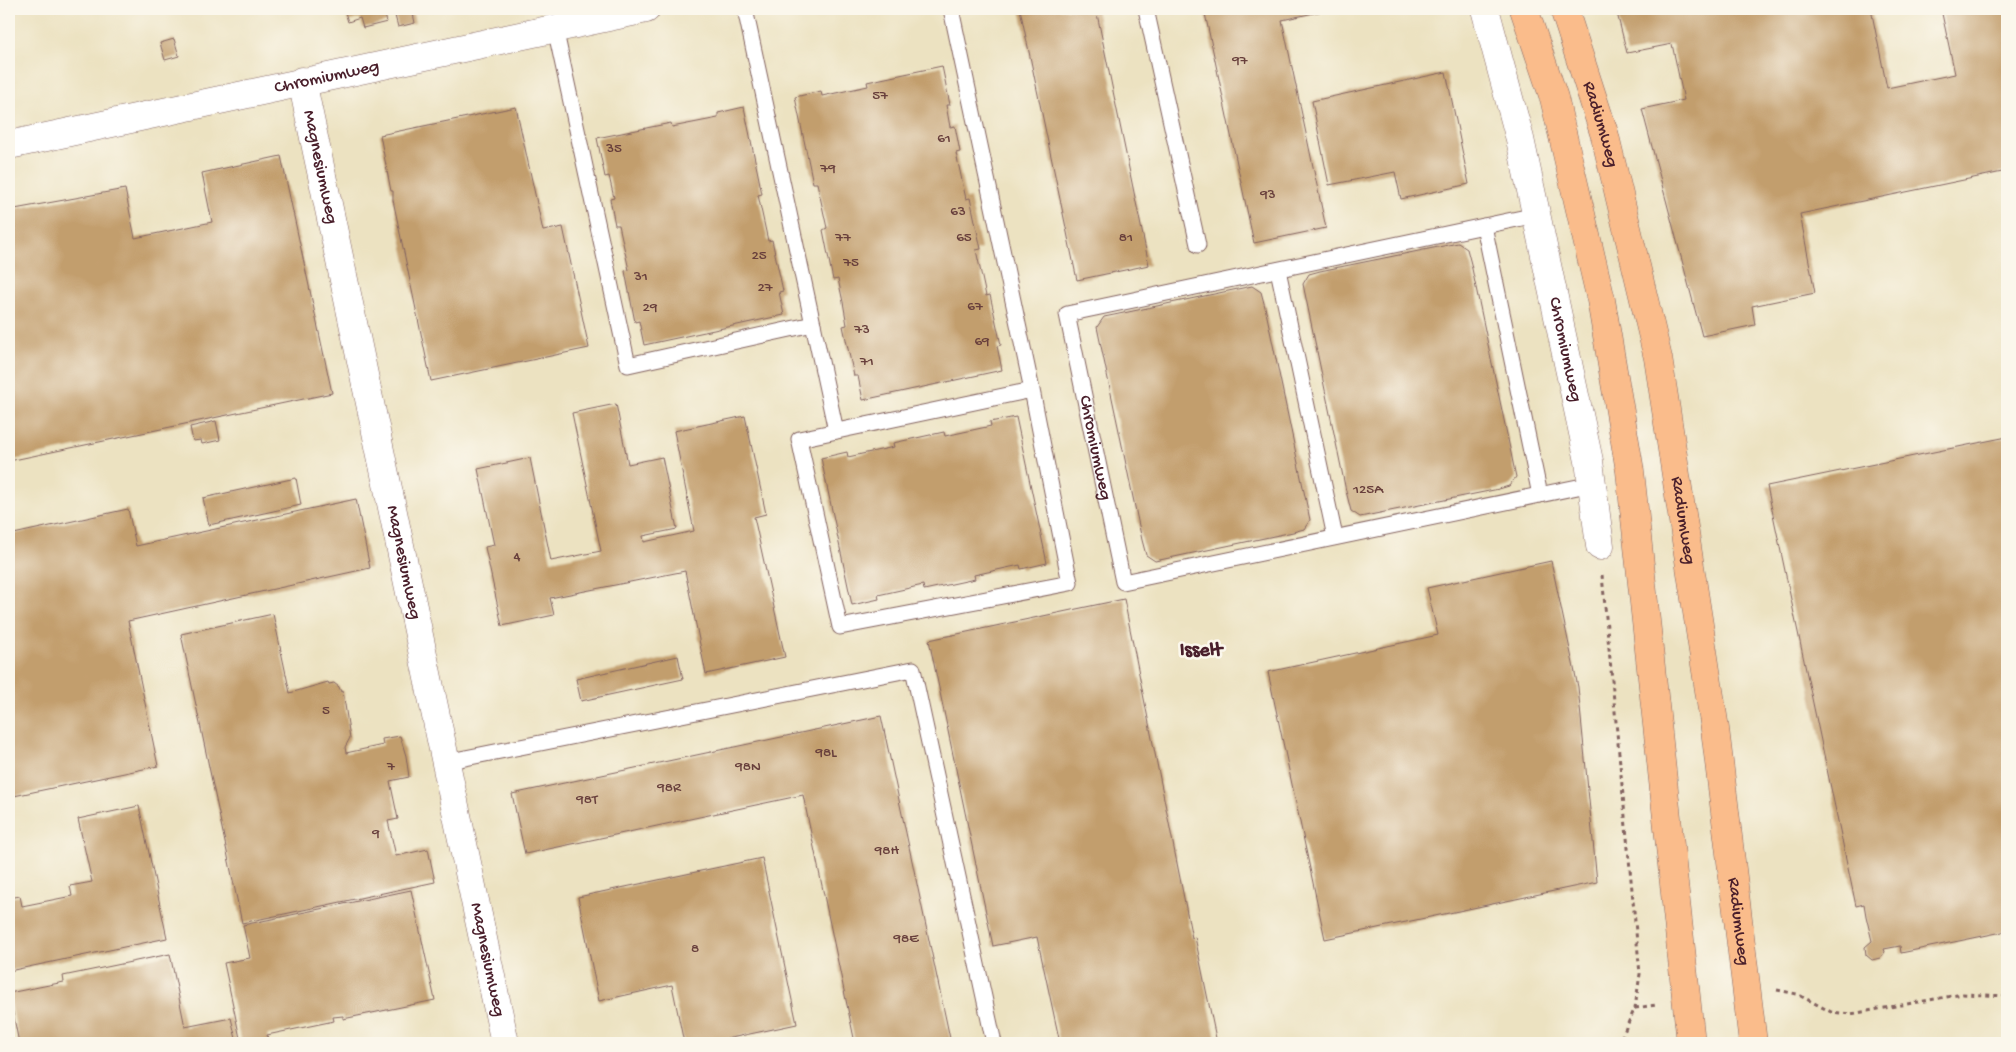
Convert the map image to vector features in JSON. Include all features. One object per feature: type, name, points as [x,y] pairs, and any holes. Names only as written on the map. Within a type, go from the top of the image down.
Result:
[{"type":"main road","name":"Radiumweg","points":[[1524,9],[1554,98],[1601,300],[1630,471],[1691,1043]]},
{"type":"main road","name":"Radiumweg","points":[[1564,9],[1605,136],[1658,358],[1715,729],[1753,1043]]},
{"type":"street","name":"Chromiumweg","points":[[9,145],[646,9]]},
{"type":"street","name":"Chromiumweg","points":[[1485,9],[1520,139],[1592,484],[1600,546]]},
{"type":"street","name":"Magnesiumweg","points":[[302,81],[505,1043]]},
{"type":"lane","points":[[745,9],[836,431]]},
{"type":"lane","points":[[951,9],[1032,390],[1070,583],[840,627],[799,439],[1032,390]]},
{"type":"lane","points":[[1146,9],[1198,245]]},
{"type":"lane","points":[[554,28],[628,365],[813,324]]},
{"type":"lane","name":"Chromiumweg","points":[[1536,215],[1067,314],[1083,391],[1123,582],[1592,484]]},
{"type":"lane","points":[[1484,226],[1540,495]]},
{"type":"lane","points":[[1278,270],[1335,538]]},
{"type":"lane","points":[[445,762],[913,669],[994,1043]]},
{"type":"path","points":[[1600,546],[1640,974],[1635,1008],[1619,1042],[1614,1043]]},
{"type":"path","points":[[1748,994],[1778,990],[1798,994],[1831,1012],[1851,1014],[1963,994],[2007,996]]},
{"type":"building","points":[[344,9],[383,9],[387,22],[363,28],[360,18],[348,22]]},
{"type":"building","points":[[412,9],[415,23],[398,27],[394,12]]},
{"type":"building","points":[[1020,9],[1096,9],[1149,265],[1077,280]]},
{"type":"building","points":[[1204,9],[1332,9],[1282,20],[1326,228],[1254,243]]},
{"type":"building","points":[[1616,9],[1871,9],[1887,88],[1955,74],[1941,9],[2007,9],[2007,171],[1800,214],[1815,293],[1752,306],[1755,325],[1702,336],[1642,109],[1684,100],[1672,44],[1627,53]]},
{"type":"building","points":[[174,39],[179,56],[165,60],[160,43]]},
{"type":"building","points":[[942,66],[950,105],[946,105],[950,127],[955,126],[960,152],[956,153],[966,199],[970,198],[981,249],[976,250],[986,296],[990,295],[1001,345],[997,346],[1002,370],[863,400],[858,376],[854,376],[843,326],[847,325],[843,302],[838,279],[833,280],[823,230],[827,228],[817,183],[813,183],[795,97],[821,91],[822,96],[868,86],[867,82]]},
{"type":"building","points":[[1446,72],[1469,184],[1401,199],[1395,172],[1329,185],[1312,101]]},
{"type":"building","points":[[516,107],[543,231],[563,227],[589,348],[431,381],[380,135]]},
{"type":"building","points":[[744,107],[762,194],[758,195],[768,241],[772,240],[783,291],[779,292],[784,315],[644,345],[639,321],[635,322],[625,271],[629,270],[619,225],[615,225],[610,199],[614,198],[609,176],[605,177],[597,138],[671,123],[672,127],[718,118],[718,113]]},
{"type":"building","points":[[281,156],[332,393],[9,461],[9,210],[125,189],[135,238],[212,222],[202,173]]},
{"type":"building","points":[[1458,243],[1467,249],[1471,264],[1516,477],[1509,486],[1499,489],[1360,517],[1351,511],[1346,491],[1303,284],[1309,274],[1320,271]]},
{"type":"building","points":[[1252,286],[1261,292],[1265,307],[1310,520],[1304,529],[1293,532],[1155,561],[1146,555],[1142,540],[1097,327],[1104,317]]},
{"type":"building","points":[[616,404],[628,464],[662,457],[677,529],[643,536],[644,542],[694,531],[674,431],[745,416],[766,514],[754,517],[785,657],[706,674],[685,571],[550,598],[554,615],[502,626],[485,547],[494,545],[478,469],[530,458],[551,561],[601,551],[572,413]]},
{"type":"building","points":[[1016,417],[1047,563],[1021,569],[1020,565],[974,575],[975,579],[924,590],[923,585],[878,595],[879,599],[852,605],[821,458],[847,452],[848,457],[894,447],[893,443],[944,432],[945,436],[991,426],[990,422]]},
{"type":"building","points":[[216,421],[220,440],[202,444],[201,440],[193,441],[190,427]]},
{"type":"building","points":[[2007,437],[2007,931],[1901,953],[1900,946],[1884,949],[1885,952],[1880,958],[1872,960],[1866,955],[1865,947],[1872,941],[1864,904],[1856,906],[1767,486]]},
{"type":"building","points":[[296,478],[301,505],[209,525],[203,498]]},
{"type":"building","points":[[356,499],[370,568],[128,621],[158,766],[9,797],[9,535],[128,509],[136,546]]},
{"type":"building","points":[[1551,561],[1578,687],[1597,882],[1325,939],[1268,672],[1438,635],[1427,588]]},
{"type":"building","points":[[1124,599],[1192,938],[1195,937],[1217,1043],[1060,1043],[1037,937],[993,946],[929,640]]},
{"type":"building","points":[[273,614],[290,693],[328,682],[329,684],[334,683],[341,692],[343,691],[350,738],[345,747],[346,753],[383,745],[382,739],[400,736],[406,756],[409,777],[390,781],[398,819],[388,821],[396,856],[428,849],[435,882],[242,923],[181,634]]},
{"type":"building","points":[[678,656],[683,679],[581,701],[576,679]]},
{"type":"building","points":[[881,716],[951,1043],[855,1043],[803,795],[525,854],[512,794]]},
{"type":"building","points":[[139,806],[167,938],[9,971],[9,898],[20,896],[22,906],[72,896],[70,886],[92,882],[78,819]]},
{"type":"building","points":[[762,858],[797,1024],[707,1043],[684,1043],[672,985],[599,1001],[578,897]]},
{"type":"building","points":[[411,890],[435,1000],[343,1019],[343,1016],[333,1017],[334,1021],[267,1035],[269,1043],[241,1043],[224,963],[250,958],[243,925]]},
{"type":"building","points":[[170,954],[185,1027],[231,1018],[237,1043],[19,1043],[9,993],[64,982],[63,976]]},
{"type":"district","name":"Isselt","points":[[1201,651]]}]
